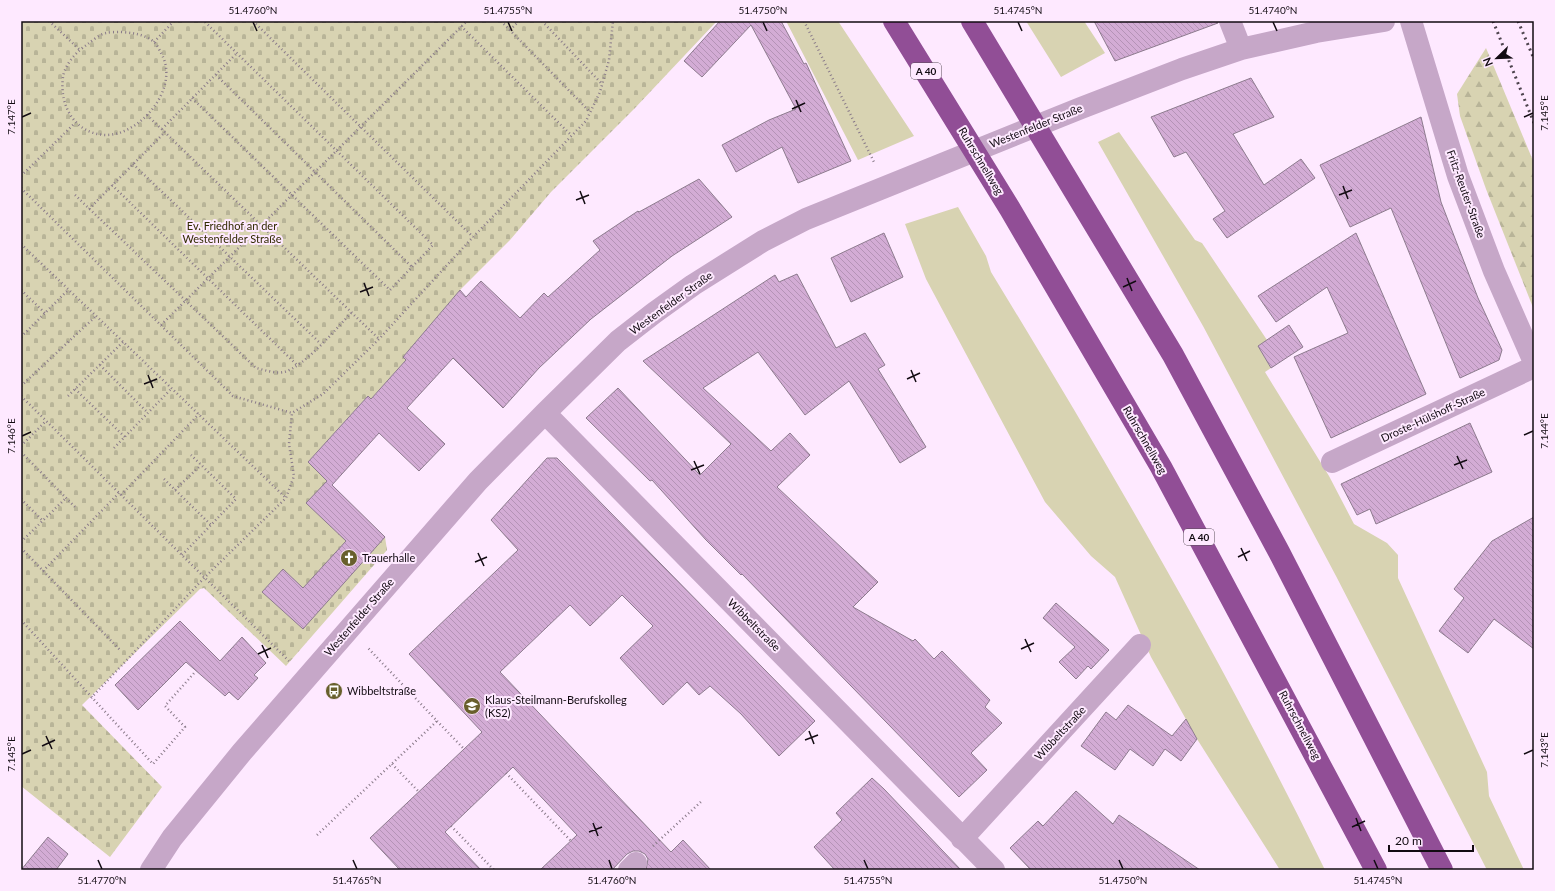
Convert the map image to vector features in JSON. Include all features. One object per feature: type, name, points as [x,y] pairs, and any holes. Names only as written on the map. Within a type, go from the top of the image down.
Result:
[{"type":"highway","name":"Ruhrschnellweg","points":[[894,21],[1010,209],[1161,467],[1376,870]]},
{"type":"highway","points":[[972,21],[1173,355],[1279,552],[1442,870]]},
{"type":"street","points":[[1230,21],[1241,49]]},
{"type":"street","name":"Fritz-Reuter-Straße","points":[[1411,21],[1458,176],[1494,271],[1534,362]]},
{"type":"street","name":"Westenfelder Straße","points":[[150,870],[177,832],[242,752],[478,481],[618,341],[654,312],[693,285],[763,242],[806,220],[1081,108],[1182,69],[1241,49],[1370,22]]},
{"type":"street","name":"Droste-Hülshoff-Straße","points":[[1332,462],[1534,367]]},
{"type":"street","name":"Wibbeltstraße","points":[[545,413],[994,870]]},
{"type":"street","name":"Wibbeltstraße","points":[[962,839],[1140,645]]},
{"type":"path","points":[[49,21],[79,50]]},
{"type":"path","points":[[154,42],[174,21]]},
{"type":"path","points":[[192,98],[390,290],[433,245],[204,21]]},
{"type":"path","points":[[253,21],[473,237]]},
{"type":"path","points":[[161,326],[466,21]]},
{"type":"path","points":[[501,21],[590,112]]},
{"type":"path","points":[[510,30],[519,21]]},
{"type":"path","points":[[542,21],[602,84]]},
{"type":"path","points":[[21,188],[233,396],[292,413],[323,394],[379,339],[473,237],[586,121],[602,84],[609,60],[613,21]]},
{"type":"path","points":[[804,21],[836,83],[886,187]]},
{"type":"path","points":[[461,26],[571,136]]},
{"type":"path","points":[[105,33],[137,33],[154,42],[164,58],[167,78],[159,97],[147,115],[123,133],[106,135],[90,133],[75,123],[66,110],[63,93],[63,76],[69,63],[79,50],[105,33]]},
{"type":"path","points":[[162,129],[236,53]]},
{"type":"path","points":[[216,74],[412,267]]},
{"type":"path","points":[[147,115],[379,339]]},
{"type":"path","points":[[21,176],[75,123]]},
{"type":"path","points":[[89,209],[165,132]]},
{"type":"path","points":[[133,164],[321,344]]},
{"type":"path","points":[[112,185],[298,366]]},
{"type":"path","points":[[75,195],[256,368],[269,372],[283,372],[298,366],[351,313]]},
{"type":"path","points":[[21,244],[286,498]]},
{"type":"path","points":[[21,290],[45,313]]},
{"type":"path","points":[[21,336],[68,290]]},
{"type":"path","points":[[21,386],[96,316]]},
{"type":"path","points":[[68,396],[123,342]]},
{"type":"path","points":[[100,365],[148,413]]},
{"type":"path","points":[[75,388],[124,437]]},
{"type":"path","points":[[114,448],[172,388]]},
{"type":"path","points":[[21,396],[306,678]]},
{"type":"path","points":[[91,698],[205,577],[286,498],[294,476],[289,444],[292,413]]},
{"type":"path","points":[[43,571],[198,414]]},
{"type":"path","points":[[21,446],[46,421]]},
{"type":"path","points":[[21,452],[75,507]]},
{"type":"path","points":[[182,555],[236,499],[191,455]]},
{"type":"path","points":[[175,490],[201,465]]},
{"type":"path","points":[[164,479],[210,526]]},
{"type":"path","points":[[21,542],[66,498]]},
{"type":"path","points":[[21,499],[43,521]]},
{"type":"path","points":[[21,548],[121,651]]},
{"type":"path","points":[[21,620],[153,764],[184,727],[165,706],[195,672]]},
{"type":"path","points":[[376,657],[464,749]]},
{"type":"path","points":[[317,835],[437,721]]},
{"type":"path","points":[[392,764],[419,792]]},
{"type":"path","points":[[506,773],[571,841]]},
{"type":"path","points":[[638,861],[703,800]]},
{"type":"path","points":[[451,826],[494,870]]},
{"type":"green space","name":"Ev. Friedhof an der Westenfelder Straße","points":[[21,21],[717,21],[635,108],[551,192],[510,240],[460,290],[403,357],[406,360],[371,399],[368,396],[308,462],[385,537],[387,550],[286,666],[204,588],[200,589],[82,705],[162,787],[110,857],[21,786]]},
{"type":"green space","points":[[786,21],[838,21],[914,136],[858,160]]},
{"type":"green space","points":[[1026,21],[1084,21],[1105,53],[1061,77]]},
{"type":"green space","points":[[1486,48],[1534,163],[1534,310],[1486,189],[1460,116],[1457,94]]},
{"type":"green space","points":[[1119,132],[1195,240],[1202,243],[1267,340],[1258,346],[1271,368],[1265,372],[1329,476],[1354,524],[1387,543],[1398,555],[1398,578],[1487,772],[1489,796],[1524,870],[1487,870],[1336,576],[1203,326],[1098,142]]},
{"type":"green space","points":[[958,207],[986,256],[991,272],[1123,493],[1207,642],[1287,793],[1325,870],[1280,870],[1197,739],[1151,657],[1115,577],[1091,556],[1045,502],[926,279],[905,224]]},
{"type":"building","points":[[720,21],[781,21],[804,64],[806,63],[851,161],[798,183],[782,147],[736,172],[722,145],[769,120],[796,109],[751,25],[702,77],[684,61]]},
{"type":"building","points":[[1094,21],[1217,21],[1218,23],[1115,61]]},
{"type":"building","points":[[1251,78],[1274,117],[1233,134],[1264,185],[1301,159],[1315,178],[1227,238],[1213,219],[1225,211],[1186,152],[1174,157],[1151,117]]},
{"type":"building","points":[[1421,117],[1441,202],[1478,298],[1502,350],[1499,360],[1460,378],[1391,208],[1350,227],[1320,165]]},
{"type":"building","points":[[699,179],[732,217],[672,256],[591,319],[539,368],[503,408],[453,358],[407,408],[445,444],[419,471],[379,433],[332,485],[385,537],[303,629],[262,592],[283,569],[303,588],[346,541],[306,503],[327,481],[308,462],[368,396],[371,399],[406,360],[403,357],[460,290],[466,297],[481,281],[520,318],[544,293],[548,297],[600,250],[593,241],[638,211],[639,212]]},
{"type":"building","points":[[884,233],[903,277],[851,302],[831,258]]},
{"type":"building","points":[[1356,233],[1426,394],[1331,438],[1294,357],[1348,333],[1327,287],[1276,322],[1258,296]]},
{"type":"building","points":[[797,274],[836,348],[865,333],[885,365],[878,369],[926,447],[900,463],[849,381],[805,415],[758,352],[703,388],[771,451],[790,433],[810,455],[777,487],[878,582],[853,607],[913,641],[915,639],[934,659],[942,651],[990,700],[985,707],[1002,723],[971,753],[987,770],[959,797],[742,574],[741,575],[706,540],[652,480],[650,481],[586,418],[618,388],[700,475],[731,444],[643,361],[775,275],[779,282]]},
{"type":"building","points":[[1289,325],[1303,347],[1271,368],[1258,346]]},
{"type":"building","points":[[1470,423],[1492,472],[1376,524],[1370,509],[1357,515],[1341,484]]},
{"type":"building","points":[[547,458],[557,458],[815,721],[779,756],[741,714],[710,686],[699,695],[687,682],[663,705],[620,658],[653,626],[622,595],[590,626],[570,605],[500,672],[671,852],[683,840],[711,870],[646,870],[648,859],[645,854],[639,851],[633,851],[627,854],[612,870],[540,870],[577,835],[513,767],[445,832],[481,870],[400,870],[370,838],[482,732],[409,654],[518,550],[491,520]]},
{"type":"building","points":[[1534,517],[1534,649],[1494,619],[1468,653],[1439,631],[1464,598],[1454,589],[1492,541]]},
{"type":"building","points":[[1056,603],[1109,650],[1091,669],[1088,666],[1076,679],[1059,662],[1075,647],[1043,618]]},
{"type":"building","points":[[180,621],[220,661],[242,637],[266,663],[254,675],[258,678],[238,700],[229,692],[225,696],[186,662],[138,710],[115,685]]},
{"type":"building","points":[[1128,705],[1172,736],[1186,719],[1197,739],[1181,761],[1165,749],[1153,766],[1130,749],[1115,770],[1081,746],[1106,712],[1116,720]]},
{"type":"building","points":[[872,778],[961,870],[835,870],[814,847],[842,820],[836,813]]},
{"type":"building","points":[[1076,791],[1113,824],[1119,815],[1200,870],[1031,870],[1010,848],[1038,821],[1043,826]]},
{"type":"building","points":[[48,837],[68,854],[56,870],[21,870]]},
{"type":"railway","points":[[1493,21],[1534,123]]},
{"type":"railway","points":[[1518,21],[1534,59]]},
{"type":"place","name":"Trauerhalle","points":[[349,558]]},
{"type":"place","name":"Wibbeltstraße","points":[[334,691]]},
{"type":"place","name":"Klaus-Steilmann-Berufskolleg (KS2)","points":[[472,706]]}]
